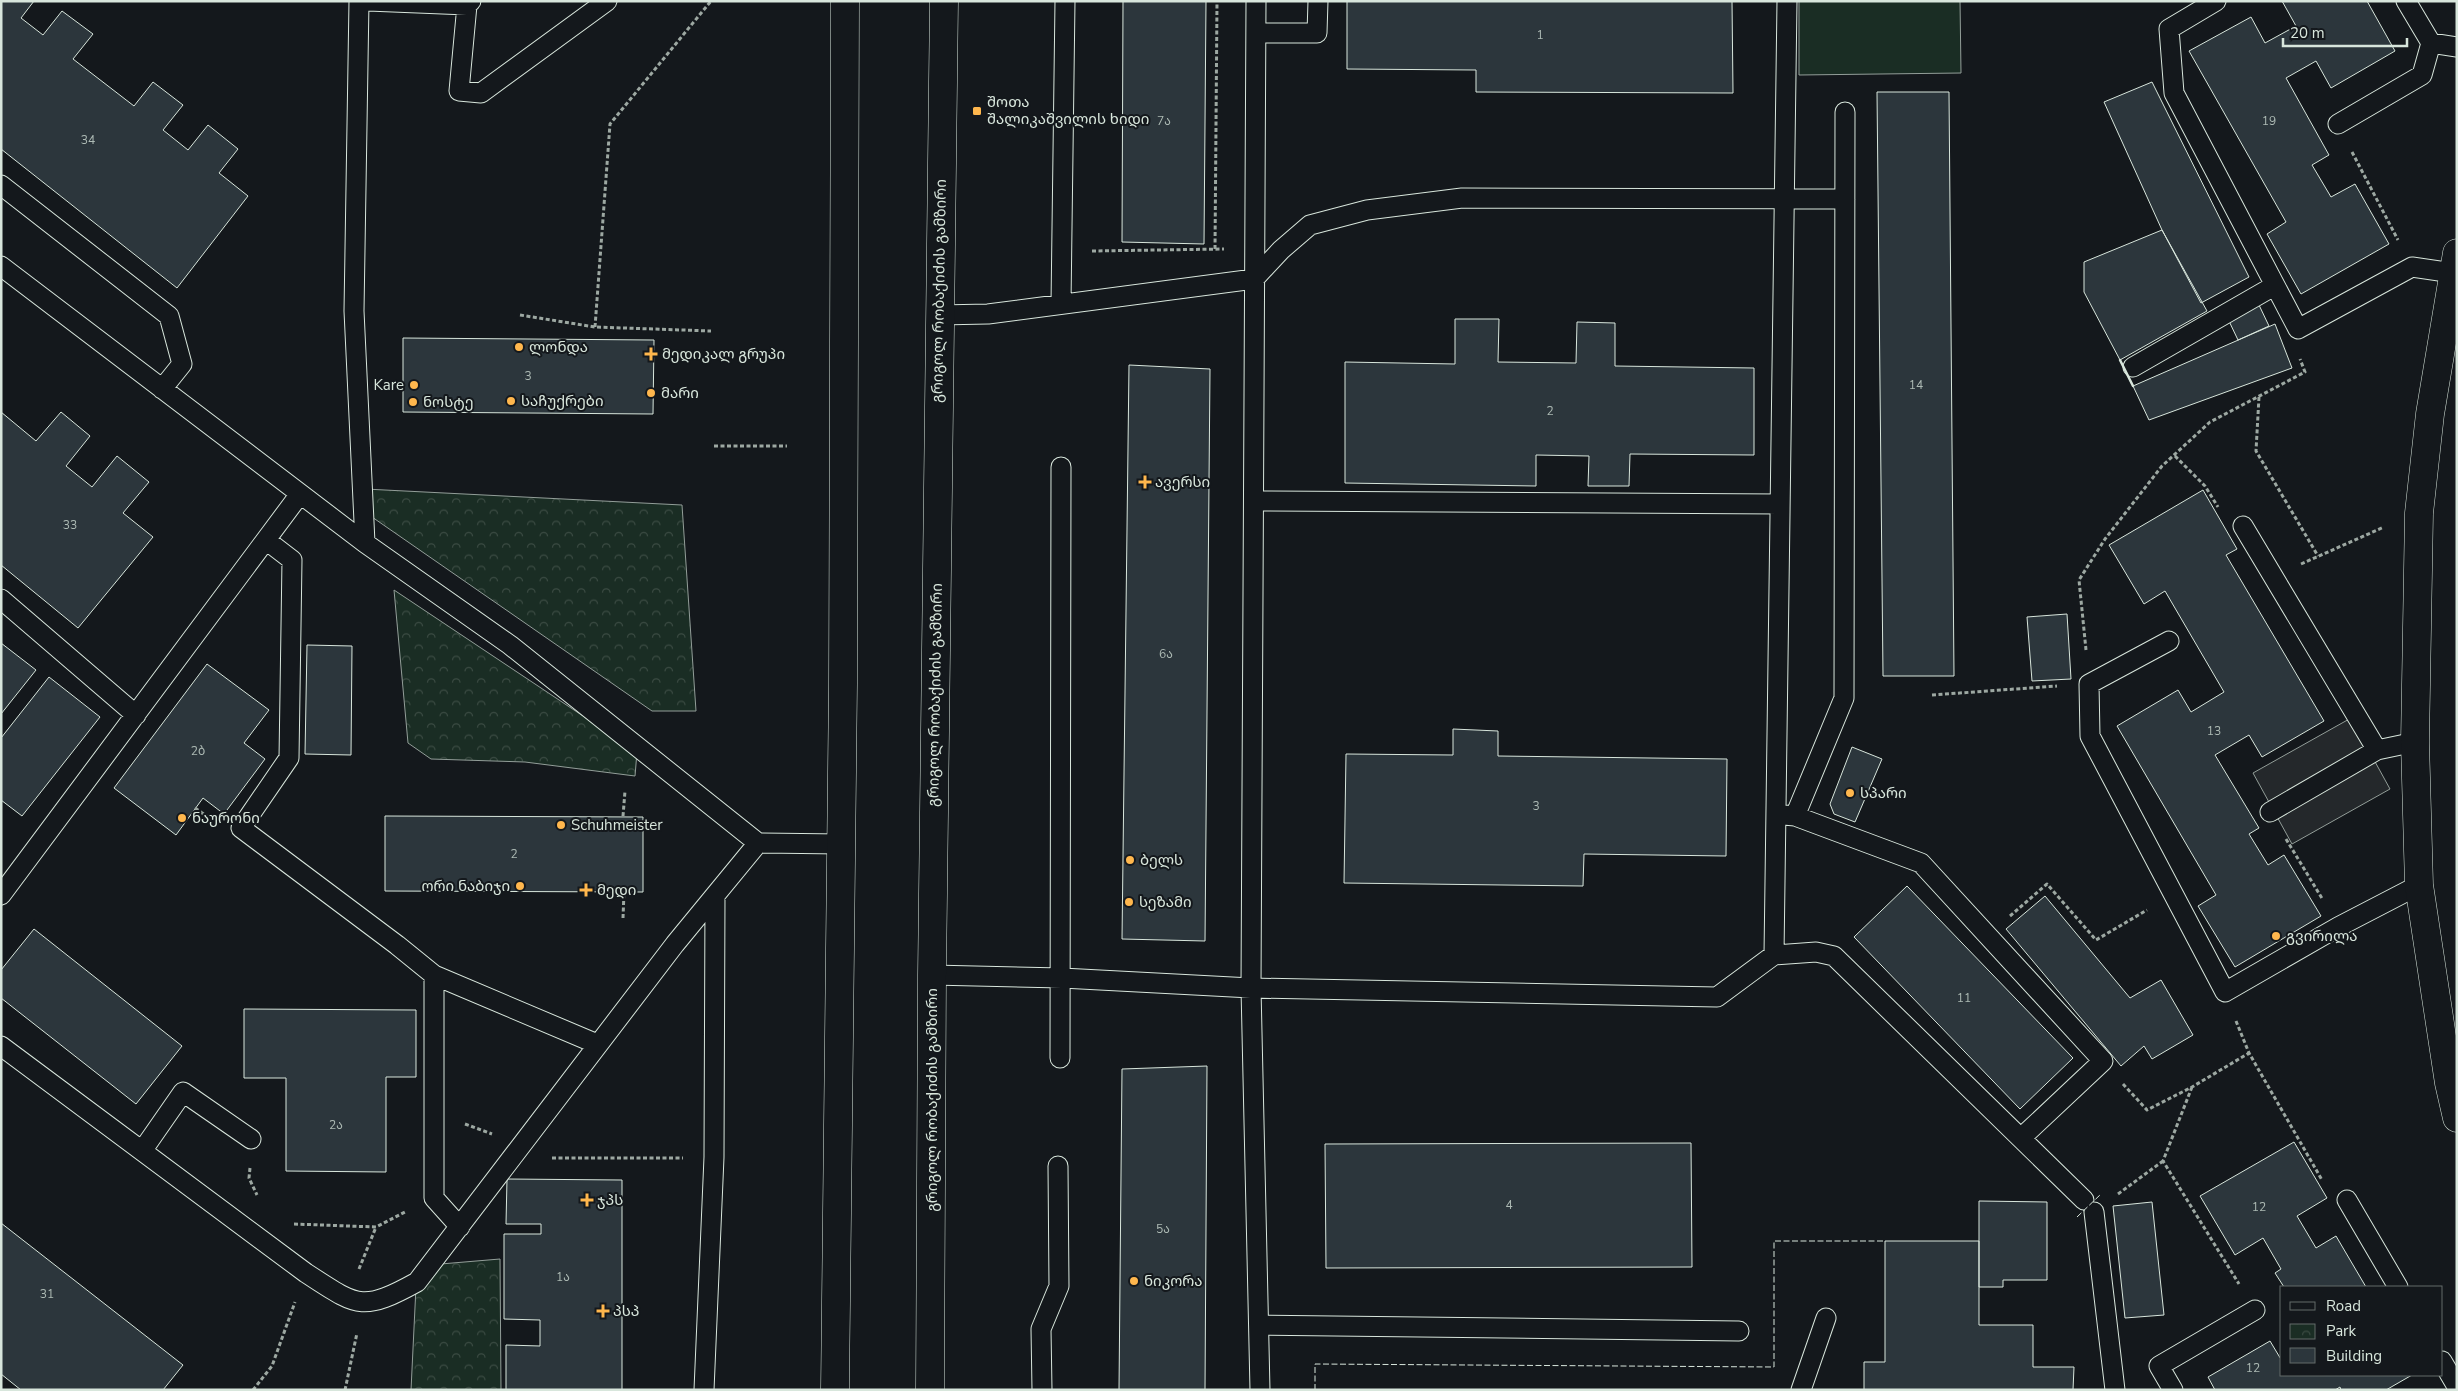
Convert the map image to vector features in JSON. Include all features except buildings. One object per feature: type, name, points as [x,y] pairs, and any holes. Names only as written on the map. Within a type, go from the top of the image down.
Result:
[{"type":"main road","points":[[835,1390],[841,844],[846,1]]},
{"type":"main road","name":"გრიგოლ რობაქიძის გამზირი","points":[[930,1390],[932,975],[944,1]]},
{"type":"main road","points":[[2455,263],[2430,414],[2418,512],[2415,742],[2419,884],[2449,1083],[2457,1118]]},
{"type":"lane","points":[[359,1],[354,311],[365,543]]},
{"type":"lane","points":[[368,1],[469,3],[459,91],[481,93],[607,1]]},
{"type":"lane","points":[[1061,304],[1065,1]]},
{"type":"lane","points":[[1256,1],[1254,248],[1255,501],[1251,988],[1260,1390]]},
{"type":"lane","points":[[1256,33],[1317,34],[1318,1]]},
{"type":"lane","points":[[1774,955],[1787,1]]},
{"type":"lane","points":[[2216,1],[2169,29],[2174,93],[2298,329],[2412,267],[2455,263]]},
{"type":"lane","points":[[2338,124],[2422,75],[2431,43],[2406,1]]},
{"type":"lane","points":[[2431,43],[2457,47]]},
{"type":"lane","points":[[1795,816],[1844,698],[1845,112]]},
{"type":"lane","points":[[1,185],[169,316],[182,364],[162,389]]},
{"type":"lane","points":[[939,315],[988,314],[1254,279],[1281,250],[1310,225],[1367,210],[1462,198],[1845,198]]},
{"type":"lane","points":[[1,266],[365,543],[510,645],[758,842],[841,844]]},
{"type":"lane","points":[[2133,367],[2274,286]]},
{"type":"lane","points":[[1060,1058],[1062,978],[1061,467]]},
{"type":"lane","points":[[1,895],[300,494]]},
{"type":"lane","points":[[1255,501],[1780,504]]},
{"type":"lane","points":[[2242,526],[2377,750]]},
{"type":"lane","points":[[266,540],[292,560],[289,758],[241,828],[398,945],[434,975],[597,1044]]},
{"type":"lane","points":[[1,599],[136,715]]},
{"type":"lane","points":[[2169,641],[2089,684],[2090,736],[2225,992],[2338,927],[2419,884]]},
{"type":"lane","points":[[2270,812],[2377,750],[2415,742]]},
{"type":"lane","points":[[1776,815],[1795,816],[1921,863],[2102,1061],[2021,1138]]},
{"type":"lane","points":[[1,1046],[142,1151],[264,1230],[306,1273],[355,1301],[381,1301],[417,1282],[597,1044],[758,842]]},
{"type":"lane","points":[[704,1390],[714,1158],[715,897]]},
{"type":"lane","points":[[932,975],[1062,978],[1251,988],[1716,996],[1774,955],[1816,952],[1834,956],[2089,1206],[2116,1390]]},
{"type":"lane","points":[[434,975],[434,1198],[460,1227]]},
{"type":"lane","points":[[142,1151],[184,1092],[251,1139]]},
{"type":"lane","points":[[1042,1390],[1042,1329],[1059,1286],[1058,1166]]},
{"type":"lane","points":[[2347,1200],[2397,1286]]},
{"type":"lane","points":[[2173,1390],[2159,1366],[2255,1310]]},
{"type":"lane","points":[[1801,1390],[1826,1318]]},
{"type":"lane","points":[[1259,1326],[1740,1330]]},
{"type":"lane","points":[[2443,1363],[2454,1386]]},
{"type":"path","points":[[1215,249],[1217,1]]},
{"type":"path","points":[[595,327],[610,124],[711,2]]},
{"type":"path","points":[[2338,124],[2412,267]]},
{"type":"path","points":[[1062,252],[1254,248]]},
{"type":"path","points":[[520,315],[595,327],[711,331]]},
{"type":"path","points":[[2089,684],[2079,580],[2105,539],[2162,466],[2210,422],[2305,372]]},
{"type":"path","points":[[2259,397],[2256,451],[2318,556]]},
{"type":"path","points":[[714,446],[787,446]]},
{"type":"path","points":[[2175,456],[2205,486],[2226,520],[2242,526]]},
{"type":"path","points":[[2273,577],[2418,512]]},
{"type":"path","points":[[1932,695],[2042,686]]},
{"type":"path","points":[[623,816],[625,791]]},
{"type":"path","points":[[2270,812],[2338,927]]},
{"type":"path","points":[[1987,935],[2047,884],[2096,940],[2173,895]]},
{"type":"path","points":[[624,892],[624,918]]},
{"type":"path","points":[[2225,992],[2249,1053],[2330,1193],[2347,1200]]},
{"type":"path","points":[[2102,1061],[2147,1110],[2192,1087],[2249,1053]]},
{"type":"path","points":[[2089,1206],[2163,1161],[2192,1087]]},
{"type":"path","points":[[434,1112],[515,1151],[714,1158]]},
{"type":"path","points":[[251,1139],[249,1178],[264,1230],[376,1227],[434,1198]]},
{"type":"path","points":[[2163,1161],[2255,1310]]},
{"type":"path","points":[[345,1390],[355,1301],[376,1227]]},
{"type":"path","points":[[253,1390],[272,1366],[306,1273]]},
{"type":"green space","points":[[1799,1],[1960,1],[1961,73],[1799,75]]},
{"type":"green space","points":[[365,489],[682,505],[696,711],[652,711],[372,517]]},
{"type":"green space","points":[[394,590],[637,752],[635,776],[525,762],[431,759],[408,743]]},
{"type":"green space","points":[[500,1259],[501,1390],[411,1390],[417,1266]]},
{"type":"shaded area","points":[[2351,718],[2390,789],[2292,844],[2253,773]]},
{"type":"fence","points":[[2077,1217],[2101,1194]]},
{"type":"fence","points":[[1315,1390],[1315,1364],[1774,1367],[1774,1241],[1885,1241]]},
{"type":"wall","points":[[2120,360],[2133,386]]},
{"type":"place","name":"შოთა შალიკაშვილის ხიდი","points":[[977,111]]},
{"type":"place","name":"ლონდა","points":[[519,347]]},
{"type":"place","name":"მედიკალ გრუპი","points":[[651,354]]},
{"type":"place","name":"Kare","points":[[414,385]]},
{"type":"place","name":"მარი","points":[[651,393]]},
{"type":"place","name":"საჩუქრები","points":[[511,401]]},
{"type":"place","name":"ნოსტე","points":[[413,402]]},
{"type":"place","name":"ავერსი","points":[[1145,482]]},
{"type":"place","name":"სპარი","points":[[1850,793]]},
{"type":"place","name":"ნაურონი","points":[[182,818]]},
{"type":"place","name":"Schuhmeister","points":[[561,825]]},
{"type":"place","name":"ბელს","points":[[1130,860]]},
{"type":"place","name":"ორი ნაბიჯი","points":[[520,886]]},
{"type":"place","name":"მედი","points":[[586,890]]},
{"type":"place","name":"სეზამი","points":[[1129,902]]},
{"type":"place","name":"გვირილა","points":[[2276,936]]},
{"type":"place","name":"ჯპს","points":[[587,1200]]},
{"type":"place","name":"ნიკორა","points":[[1134,1281]]},
{"type":"place","name":"პსპ","points":[[603,1311]]}]
